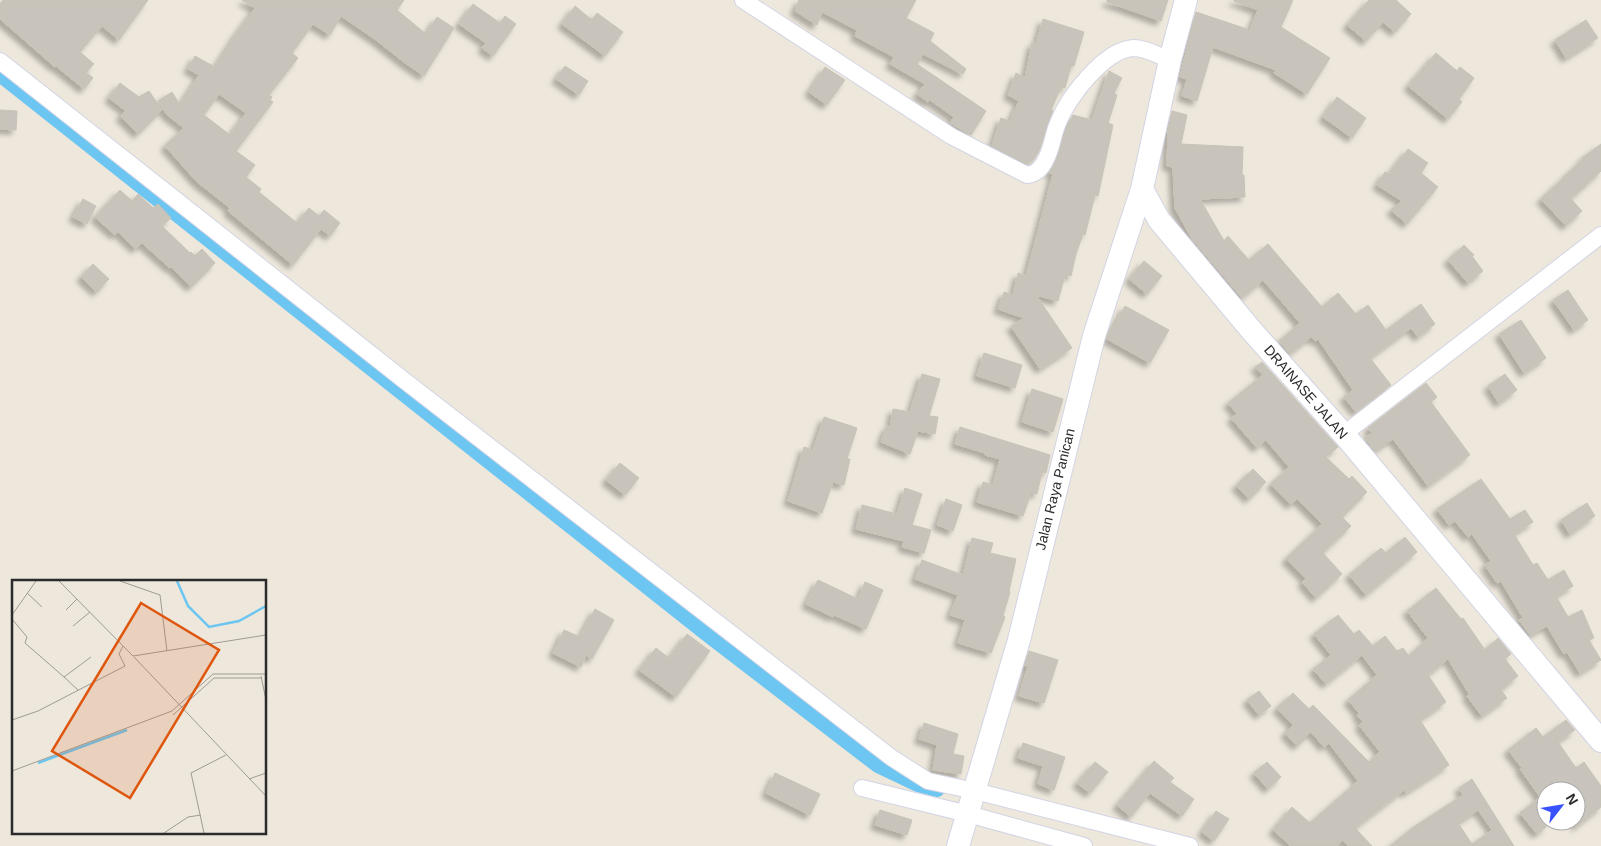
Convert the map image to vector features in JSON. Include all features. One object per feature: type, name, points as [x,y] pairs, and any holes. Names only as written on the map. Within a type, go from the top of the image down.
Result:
[{"type":"street","points":[[742,0],[950,136],[1027,175],[1038,172],[1047,159],[1062,113],[1074,94],[1094,70],[1117,53],[1135,48],[1143,49],[1170,60]]},
{"type":"street","points":[[1142,189],[1170,60],[1186,0]]},
{"type":"street","points":[[0,60],[405,381],[892,758],[928,780],[1190,846]]},
{"type":"street","name":"DRAINASE JALAN","points":[[1142,189],[1159,220],[1252,331],[1344,434],[1601,740]]},
{"type":"street","name":"Jalan Raya Panican","points":[[958,846],[1019,640],[1094,336],[1142,189]]},
{"type":"street","points":[[1344,434],[1601,235]]},
{"type":"street","points":[[862,788],[968,814],[1084,846]]},
{"type":"building","points":[[3,0],[148,0],[119,40],[102,26],[80,52],[94,64],[86,72],[93,78],[84,89],[55,67],[0,19],[0,4]]},
{"type":"building","points":[[242,0],[404,0],[397,10],[426,34],[437,17],[454,28],[424,76],[341,16],[330,35],[313,24],[292,53],[298,58],[269,95],[272,97],[270,100],[273,102],[236,151],[255,165],[246,177],[261,189],[259,192],[297,223],[309,208],[319,216],[324,210],[340,223],[330,236],[321,229],[293,265],[228,211],[230,208],[197,182],[165,146],[184,128],[167,115],[158,101],[172,92],[180,105],[199,75],[188,69],[195,56],[215,67],[255,8]],"holes":[[[219,94],[246,113],[230,135],[204,115]]]},
{"type":"building","points":[[799,0],[916,0],[906,18],[934,33],[930,41],[966,69],[963,74],[923,54],[917,64],[986,111],[971,135],[950,123],[954,117],[930,100],[928,102],[917,94],[925,84],[890,64],[894,57],[855,36],[857,30],[822,12],[817,25],[795,11]]},
{"type":"building","points":[[1107,0],[1168,0],[1161,21],[1107,2]]},
{"type":"building","points":[[1234,0],[1293,0],[1281,27],[1330,58],[1307,94],[1274,73],[1276,70],[1213,47],[1197,101],[1182,96],[1187,79],[1180,77],[1196,12],[1250,30],[1258,10]]},
{"type":"building","points":[[1369,0],[1396,0],[1411,14],[1395,32],[1383,22],[1366,41],[1347,25]]},
{"type":"building","points":[[473,4],[500,23],[505,16],[516,24],[493,56],[482,48],[486,43],[459,24]]},
{"type":"building","points":[[575,6],[592,20],[597,13],[623,32],[605,56],[562,24]]},
{"type":"building","points":[[1043,19],[1084,32],[1065,88],[1061,87],[1051,110],[1053,110],[1039,151],[1028,164],[992,146],[1001,118],[1010,121],[1019,101],[1008,95],[1016,73],[1025,78],[1032,43],[1036,44]]},
{"type":"building","points":[[1586,20],[1598,38],[1566,58],[1555,40]]},
{"type":"building","points":[[1436,53],[1457,71],[1460,67],[1474,78],[1459,99],[1462,102],[1448,119],[1408,86]]},
{"type":"building","points":[[565,66],[588,81],[579,95],[556,79]]},
{"type":"building","points":[[825,67],[845,80],[827,105],[809,92]]},
{"type":"building","points":[[1109,71],[1122,78],[1114,93],[1117,95],[1108,123],[1113,125],[1098,196],[1095,195],[1085,235],[1083,234],[1076,254],[1071,276],[1065,275],[1058,301],[1036,295],[1072,348],[1040,369],[1011,326],[1024,318],[998,309],[1004,292],[1013,295],[1018,273],[1026,276],[1053,174],[1049,173],[1057,158],[1072,117],[1073,115],[1092,120]]},
{"type":"building","points":[[120,83],[139,97],[149,91],[162,110],[138,134],[120,116],[126,111],[109,98]]},
{"type":"building","points":[[1337,97],[1366,118],[1352,138],[1323,117]]},
{"type":"building","points":[[0,110],[17,111],[16,130],[0,129]]},
{"type":"building","points":[[1172,111],[1187,115],[1181,144],[1243,147],[1242,175],[1244,175],[1245,197],[1200,199],[1224,241],[1228,236],[1249,260],[1268,244],[1322,307],[1338,293],[1356,314],[1368,305],[1386,330],[1421,304],[1435,324],[1418,337],[1411,328],[1370,358],[1391,385],[1356,412],[1344,397],[1353,390],[1318,339],[1315,341],[1311,337],[1290,354],[1279,341],[1300,323],[1263,280],[1242,298],[1192,239],[1175,208],[1173,167],[1167,166],[1168,131]]},
{"type":"building","points":[[1601,144],[1601,171],[1571,199],[1582,211],[1566,226],[1541,199],[1582,158]]},
{"type":"building","points":[[1408,149],[1428,163],[1421,173],[1438,187],[1407,224],[1391,210],[1402,201],[1377,185],[1385,172],[1389,174]]},
{"type":"building","points":[[120,190],[132,201],[138,194],[153,208],[158,204],[171,218],[162,226],[190,253],[195,256],[202,249],[215,263],[191,287],[171,267],[142,243],[136,249],[118,232],[115,235],[95,217]]},
{"type":"building","points":[[83,199],[96,206],[87,224],[73,217]]},
{"type":"building","points":[[1464,245],[1474,255],[1472,256],[1483,271],[1468,283],[1448,260]]},
{"type":"building","points":[[1144,261],[1162,276],[1147,294],[1129,279]]},
{"type":"building","points":[[93,264],[109,279],[97,292],[81,277]]},
{"type":"building","points":[[1568,290],[1588,320],[1574,330],[1553,300]]},
{"type":"building","points":[[1125,306],[1169,330],[1150,363],[1107,339]]},
{"type":"building","points":[[1521,320],[1546,358],[1524,373],[1499,334]]},
{"type":"building","points":[[984,353],[1022,365],[1015,388],[977,376]]},
{"type":"building","points":[[1262,362],[1338,447],[1326,457],[1349,479],[1352,476],[1367,492],[1342,517],[1351,526],[1323,553],[1342,574],[1316,598],[1302,582],[1306,579],[1286,559],[1322,524],[1297,499],[1291,505],[1271,484],[1289,467],[1266,440],[1257,448],[1231,418],[1237,414],[1228,403],[1263,375],[1255,367]]},
{"type":"building","points":[[922,374],[940,379],[929,416],[938,417],[935,434],[918,431],[910,454],[881,442],[887,426],[890,428],[893,409],[910,412]]},
{"type":"building","points":[[1505,374],[1517,390],[1499,403],[1488,386]]},
{"type":"building","points":[[1426,383],[1437,397],[1431,402],[1470,455],[1428,486],[1393,439],[1375,451],[1364,438],[1372,433],[1368,428]]},
{"type":"building","points":[[1032,389],[1063,399],[1053,432],[1022,422]]},
{"type":"building","points":[[824,417],[857,428],[847,459],[850,459],[844,485],[833,482],[822,513],[788,501],[804,447],[813,450]]},
{"type":"building","points":[[960,427],[1050,455],[1046,473],[1042,472],[1037,494],[1031,493],[1023,516],[977,502],[983,482],[993,485],[1000,459],[955,444]]},
{"type":"building","points":[[620,463],[639,478],[625,495],[606,480]]},
{"type":"building","points":[[1253,469],[1266,482],[1249,499],[1236,486]]},
{"type":"building","points":[[1481,479],[1510,519],[1525,510],[1533,522],[1514,534],[1533,565],[1537,563],[1548,580],[1564,570],[1573,586],[1556,596],[1568,617],[1582,610],[1594,638],[1589,640],[1601,660],[1580,673],[1567,652],[1564,654],[1547,626],[1530,635],[1519,620],[1523,618],[1501,581],[1497,583],[1485,565],[1491,561],[1472,534],[1468,537],[1455,521],[1449,525],[1437,509]]},
{"type":"building","points":[[905,488],[922,494],[912,525],[931,530],[924,553],[902,547],[904,541],[856,529],[862,505],[897,514]]},
{"type":"building","points":[[946,499],[962,505],[953,531],[937,525]]},
{"type":"building","points":[[1587,503],[1595,516],[1570,534],[1561,520]]},
{"type":"building","points":[[1405,537],[1417,552],[1366,595],[1349,575],[1381,548],[1386,553]]},
{"type":"building","points":[[972,538],[993,543],[990,553],[1016,559],[1003,616],[1005,617],[991,653],[958,643],[965,620],[950,615],[958,595],[915,579],[922,560],[963,575]]},
{"type":"building","points":[[818,580],[858,599],[865,582],[883,590],[866,629],[834,615],[833,617],[806,604]]},
{"type":"building","points":[[1436,588],[1461,619],[1463,618],[1485,650],[1498,638],[1511,654],[1505,659],[1518,676],[1501,690],[1507,698],[1482,716],[1467,696],[1469,694],[1448,659],[1428,675],[1446,702],[1420,720],[1449,765],[1406,793],[1404,790],[1355,828],[1372,846],[1348,846],[1343,840],[1337,846],[1291,846],[1273,830],[1292,807],[1310,823],[1358,781],[1329,743],[1324,747],[1311,732],[1297,746],[1285,733],[1293,725],[1277,708],[1293,693],[1309,709],[1313,705],[1369,762],[1380,752],[1359,725],[1363,722],[1357,715],[1359,713],[1348,700],[1377,675],[1362,655],[1326,684],[1313,669],[1331,655],[1314,634],[1338,615],[1354,634],[1359,630],[1373,646],[1385,636],[1397,651],[1403,648],[1409,656],[1428,638],[1407,611]]},
{"type":"building","points":[[595,609],[614,620],[592,659],[586,655],[581,667],[553,653],[564,630],[580,637]]},
{"type":"building","points":[[687,634],[710,651],[676,697],[639,670],[656,648],[669,658]]},
{"type":"building","points":[[1029,651],[1058,660],[1044,703],[1019,696],[1028,666],[1025,666]]},
{"type":"building","points":[[1259,691],[1271,706],[1259,715],[1247,700]]},
{"type":"building","points":[[1566,720],[1575,730],[1558,742],[1576,768],[1584,762],[1601,786],[1601,807],[1586,819],[1586,781],[1536,781],[1536,791],[1520,769],[1522,768],[1508,750],[1536,728],[1543,737]]},
{"type":"building","points":[[924,723],[958,734],[953,754],[964,756],[961,774],[933,770],[937,745],[919,739]]},
{"type":"building","points":[[1023,743],[1065,757],[1054,790],[1038,784],[1043,766],[1018,758]]},
{"type":"building","points":[[1154,761],[1174,778],[1170,782],[1194,799],[1182,816],[1150,793],[1131,817],[1117,805]]},
{"type":"building","points":[[1095,762],[1108,772],[1090,793],[1077,783]]},
{"type":"building","points":[[1267,762],[1281,777],[1268,789],[1254,773]]},
{"type":"building","points":[[775,773],[820,794],[810,815],[766,793]]},
{"type":"building","points":[[1472,779],[1514,846],[1390,846],[1415,826],[1463,795],[1459,788]],"holes":[[[1478,810],[1492,830],[1495,828],[1472,844],[1458,823]]]},
{"type":"building","points":[[1536,800],[1536,831],[1541,831],[1537,834],[1520,813]]},
{"type":"building","points":[[880,810],[912,820],[907,835],[875,825]]},
{"type":"building","points":[[1216,811],[1229,819],[1214,841],[1202,832]]},
{"type":"waterway","points":[[0,74],[710,636],[878,765],[918,784],[937,789]]}]
